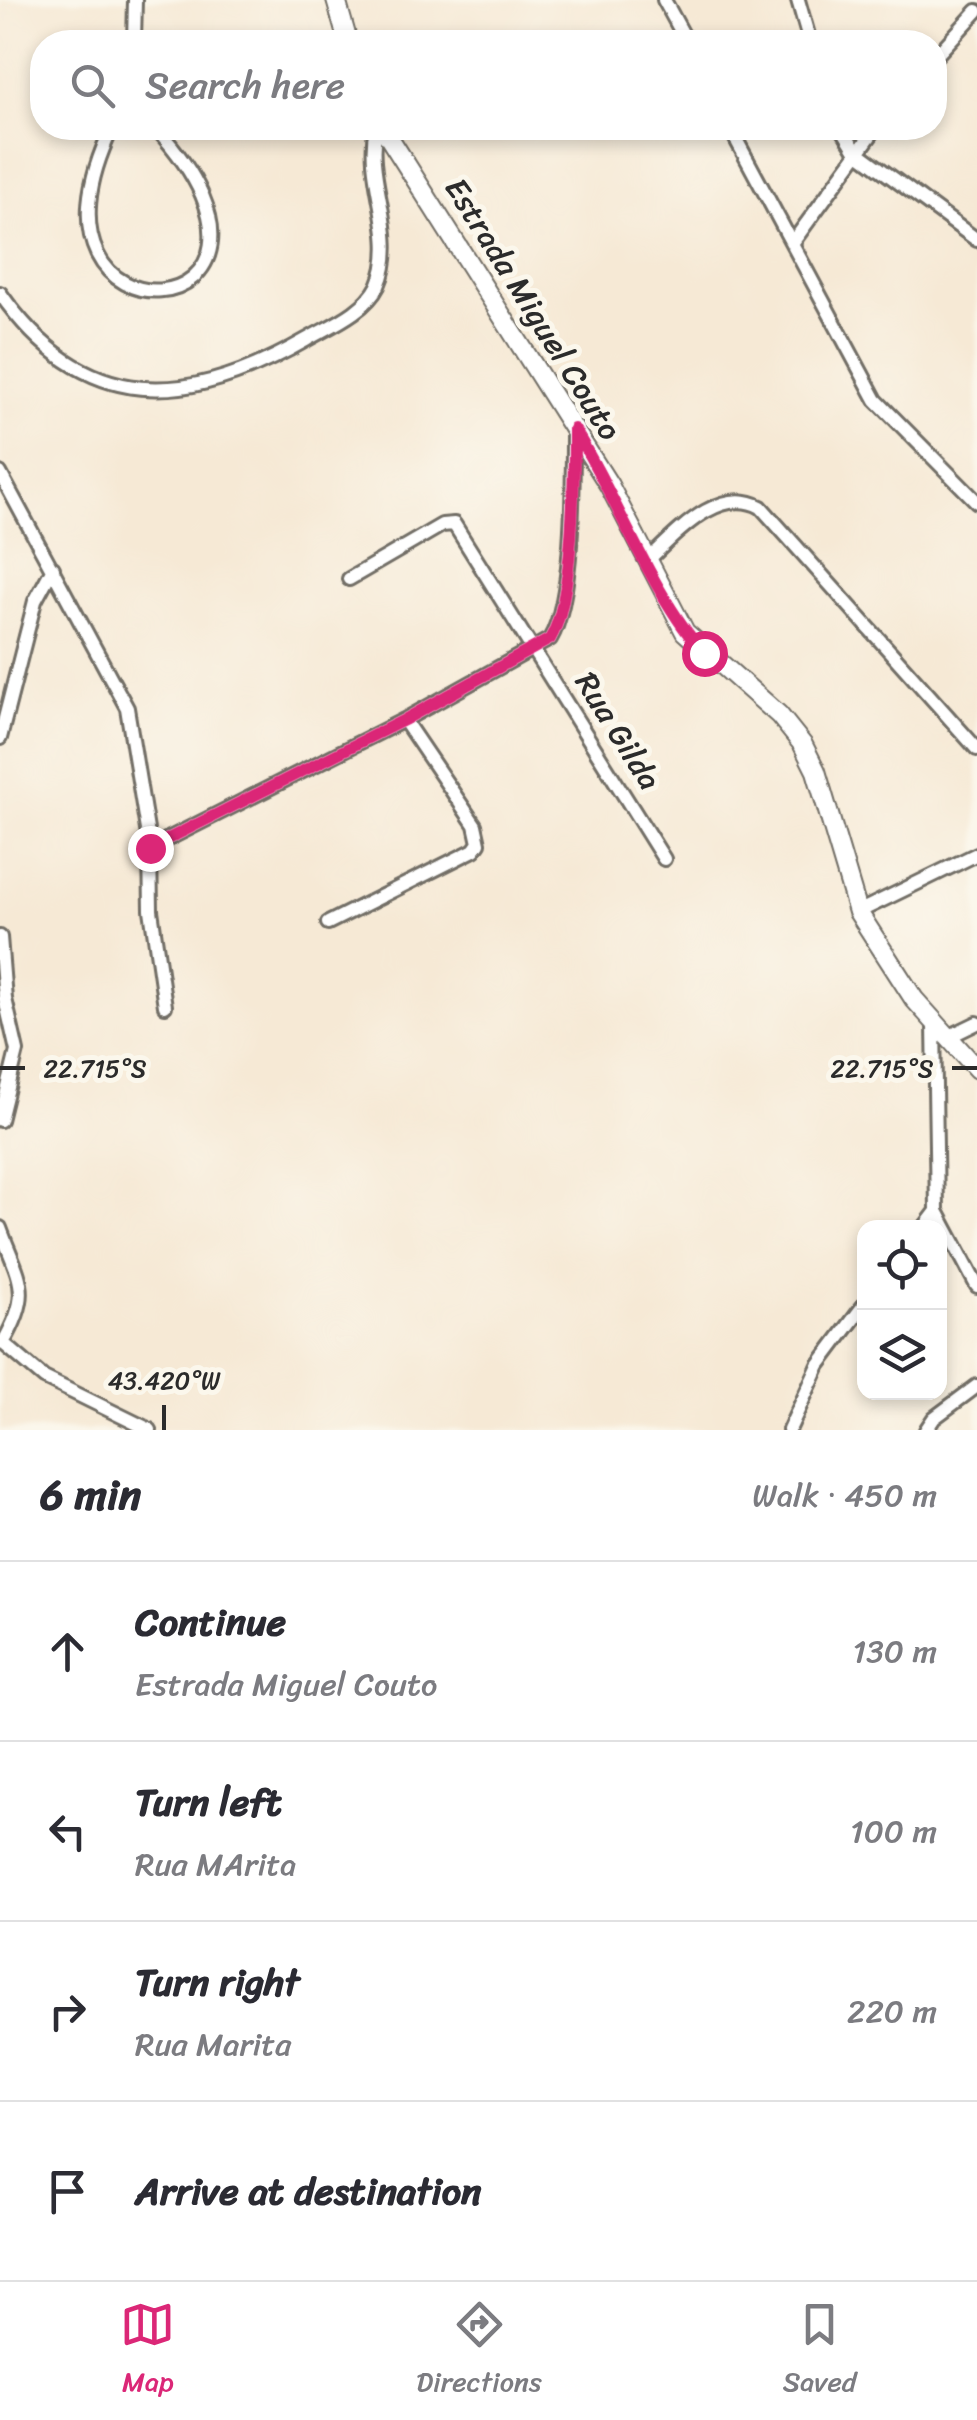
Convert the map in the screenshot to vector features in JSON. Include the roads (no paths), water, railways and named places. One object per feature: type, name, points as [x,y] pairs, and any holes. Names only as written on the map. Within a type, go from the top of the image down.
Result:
[{"type":"street","points":[[134,0],[134,30]]},
{"type":"street","points":[[336,0],[345,30]]},
{"type":"street","points":[[664,0],[680,30]]},
{"type":"street","points":[[798,0],[807,30]]},
{"type":"street","points":[[947,44],[977,11]]},
{"type":"street","points":[[107,140],[93,177],[92,239],[103,264],[124,284],[153,293],[179,289],[199,276],[209,258],[210,227],[197,183],[182,156],[167,140]]},
{"type":"street","points":[[0,293],[47,348],[78,367],[124,384],[157,390],[194,388],[267,363],[356,311],[379,282],[385,240],[374,160],[377,140]]},
{"type":"street","name":"Estrada Miguel Couto","points":[[387,140],[609,485],[684,632],[779,715],[803,745],[816,770],[858,912],[940,1031],[977,1068]]},
{"type":"street","points":[[737,140],[876,400],[977,502]]},
{"type":"street","points":[[849,140],[856,151],[977,240]]},
{"type":"street","points":[[794,242],[866,140]]},
{"type":"street","points":[[150,848],[404,720],[554,633],[563,591],[574,429]]},
{"type":"street","points":[[0,473],[127,708],[150,848],[151,910],[165,1006]]},
{"type":"street","points":[[647,562],[712,508],[738,500],[761,507],[977,750]]},
{"type":"street","name":"Rua Gilda","points":[[349,579],[442,525],[452,523],[534,647],[664,859]]},
{"type":"street","points":[[0,738],[35,600],[53,568]]},
{"type":"street","points":[[328,923],[474,850],[479,836],[475,824],[404,720]]},
{"type":"street","points":[[858,912],[977,854]]},
{"type":"street","points":[[0,938],[5,999],[17,1051],[0,1120]]},
{"type":"street","points":[[977,1023],[940,1031],[938,1211],[977,1286]]},
{"type":"street","points":[[931,1220],[938,1211]]},
{"type":"street","points":[[0,1228],[23,1284],[16,1321],[2,1344],[44,1378],[143,1428]]},
{"type":"street","points":[[790,1430],[819,1364],[860,1310]]},
{"type":"street","points":[[926,1430],[934,1418],[977,1386]]}]
